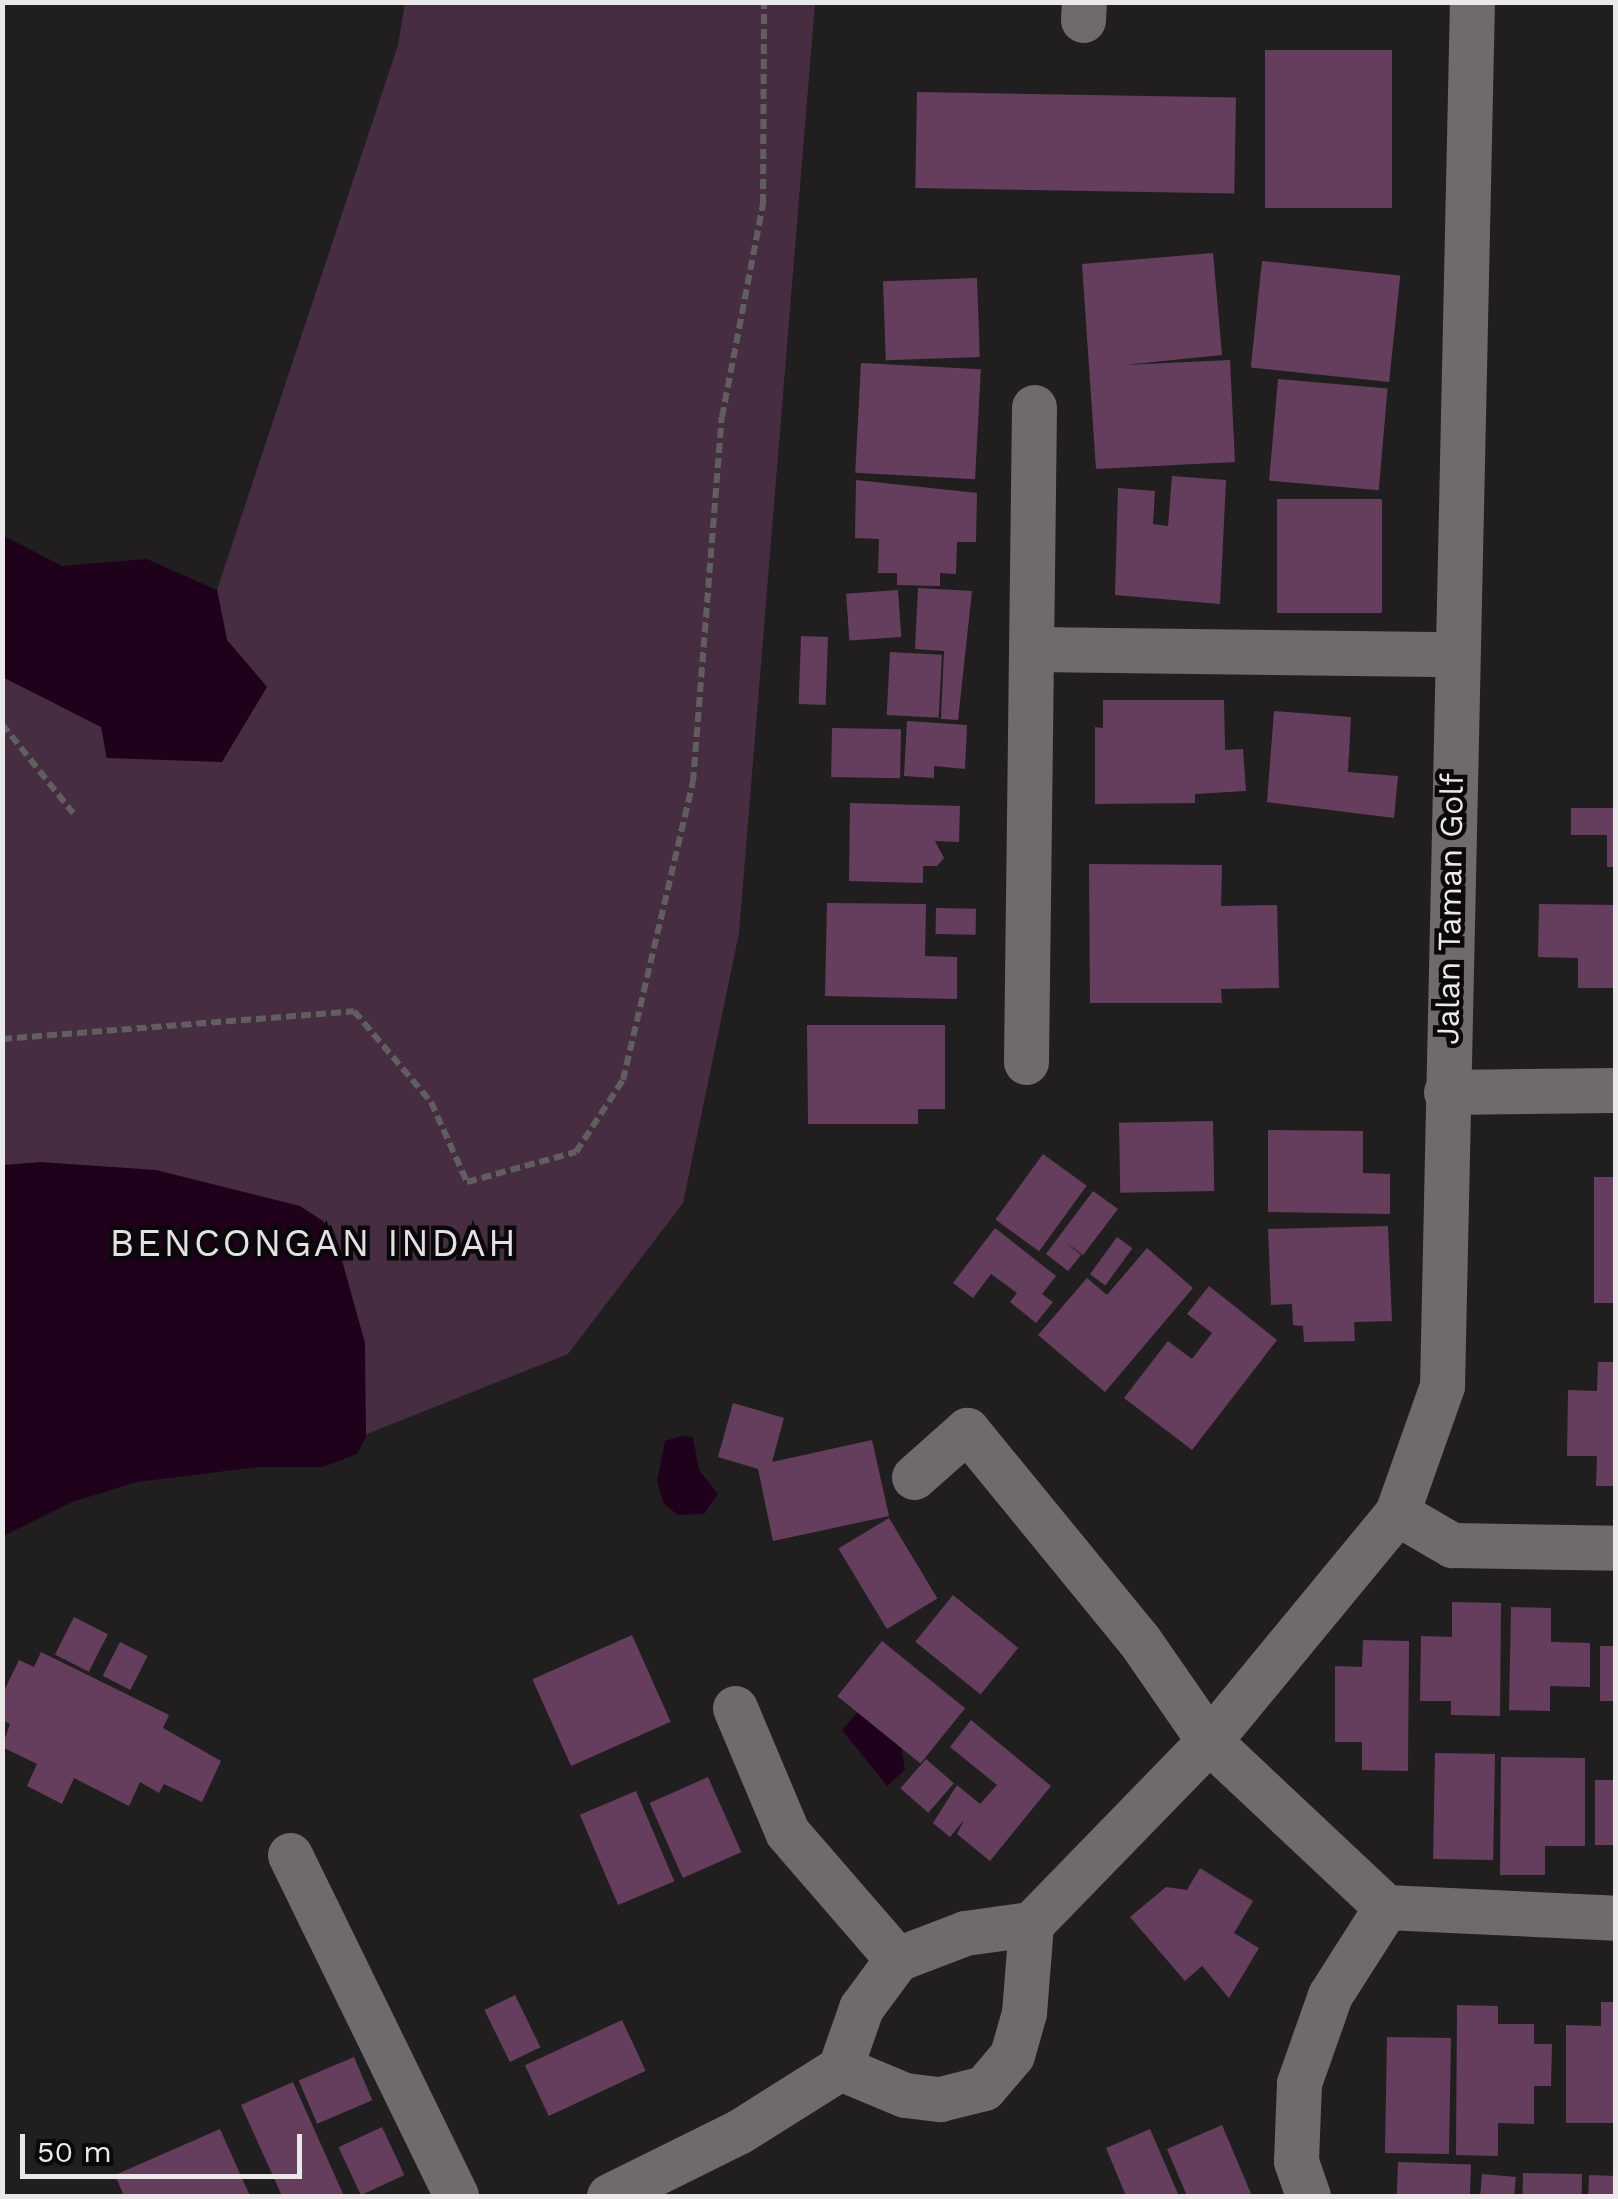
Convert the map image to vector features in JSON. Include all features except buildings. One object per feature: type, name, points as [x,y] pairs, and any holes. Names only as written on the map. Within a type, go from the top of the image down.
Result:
[{"type":"street","name":"Jalan Taman Golf","points":[[1031,1924],[1167,1778],[1209,1741],[1397,1513],[1442,1386],[1472,2]]},
{"type":"street","points":[[1026,1062],[1034,407]]},
{"type":"street","points":[[1032,649],[1456,654]]},
{"type":"street","points":[[1446,1092],[1616,1090]]},
{"type":"street","points":[[914,1477],[967,1430],[1139,1640],[1209,1741],[1386,1907],[1616,1918]]},
{"type":"street","points":[[1397,1513],[1452,1544],[1616,1548]]},
{"type":"street","points":[[735,1708],[786,1832],[897,1959]]},
{"type":"street","points":[[290,1855],[456,2196]]},
{"type":"street","points":[[1308,2196],[1296,2161],[1300,2083],[1330,1995],[1386,1907]]},
{"type":"street","points":[[608,2196],[740,2132],[840,2068],[861,2008],[897,1959],[965,1933],[1031,1924],[1024,2013],[1012,2055],[984,2088],[940,2099],[905,2095],[840,2068]]},
{"type":"path","points":[[2,1040],[354,1011],[430,1102],[467,1182],[576,1152],[623,1080],[693,782],[722,417],[764,204],[764,2]]},
{"type":"path","points":[[2,724],[73,814]]},
{"type":"shaded area","points":[[405,3],[815,3],[739,933],[683,1203],[568,1354],[309,1457],[100,1474],[3,1528],[2,677],[102,727],[106,757],[267,687],[227,640],[217,590],[398,45]]},
{"type":"shaded area","points":[[2,535],[62,566],[147,559],[217,590],[227,640],[267,687],[222,762],[107,758],[101,727],[3,677]]},
{"type":"shaded area","points":[[40,1162],[156,1170],[300,1206],[323,1221],[337,1242],[365,1343],[366,1437],[357,1454],[323,1467],[257,1467],[137,1482],[72,1502],[3,1536],[3,1165]]},
{"type":"shaded area","points":[[693,1437],[699,1470],[718,1494],[704,1514],[678,1515],[664,1504],[657,1482],[665,1441]]},
{"type":"shaded area","points":[[857,1713],[877,1714],[899,1734],[905,1770],[887,1786],[842,1730]]},
{"type":"district","name":"BENCONGAN INDAH","points":[[314,1244]]}]
